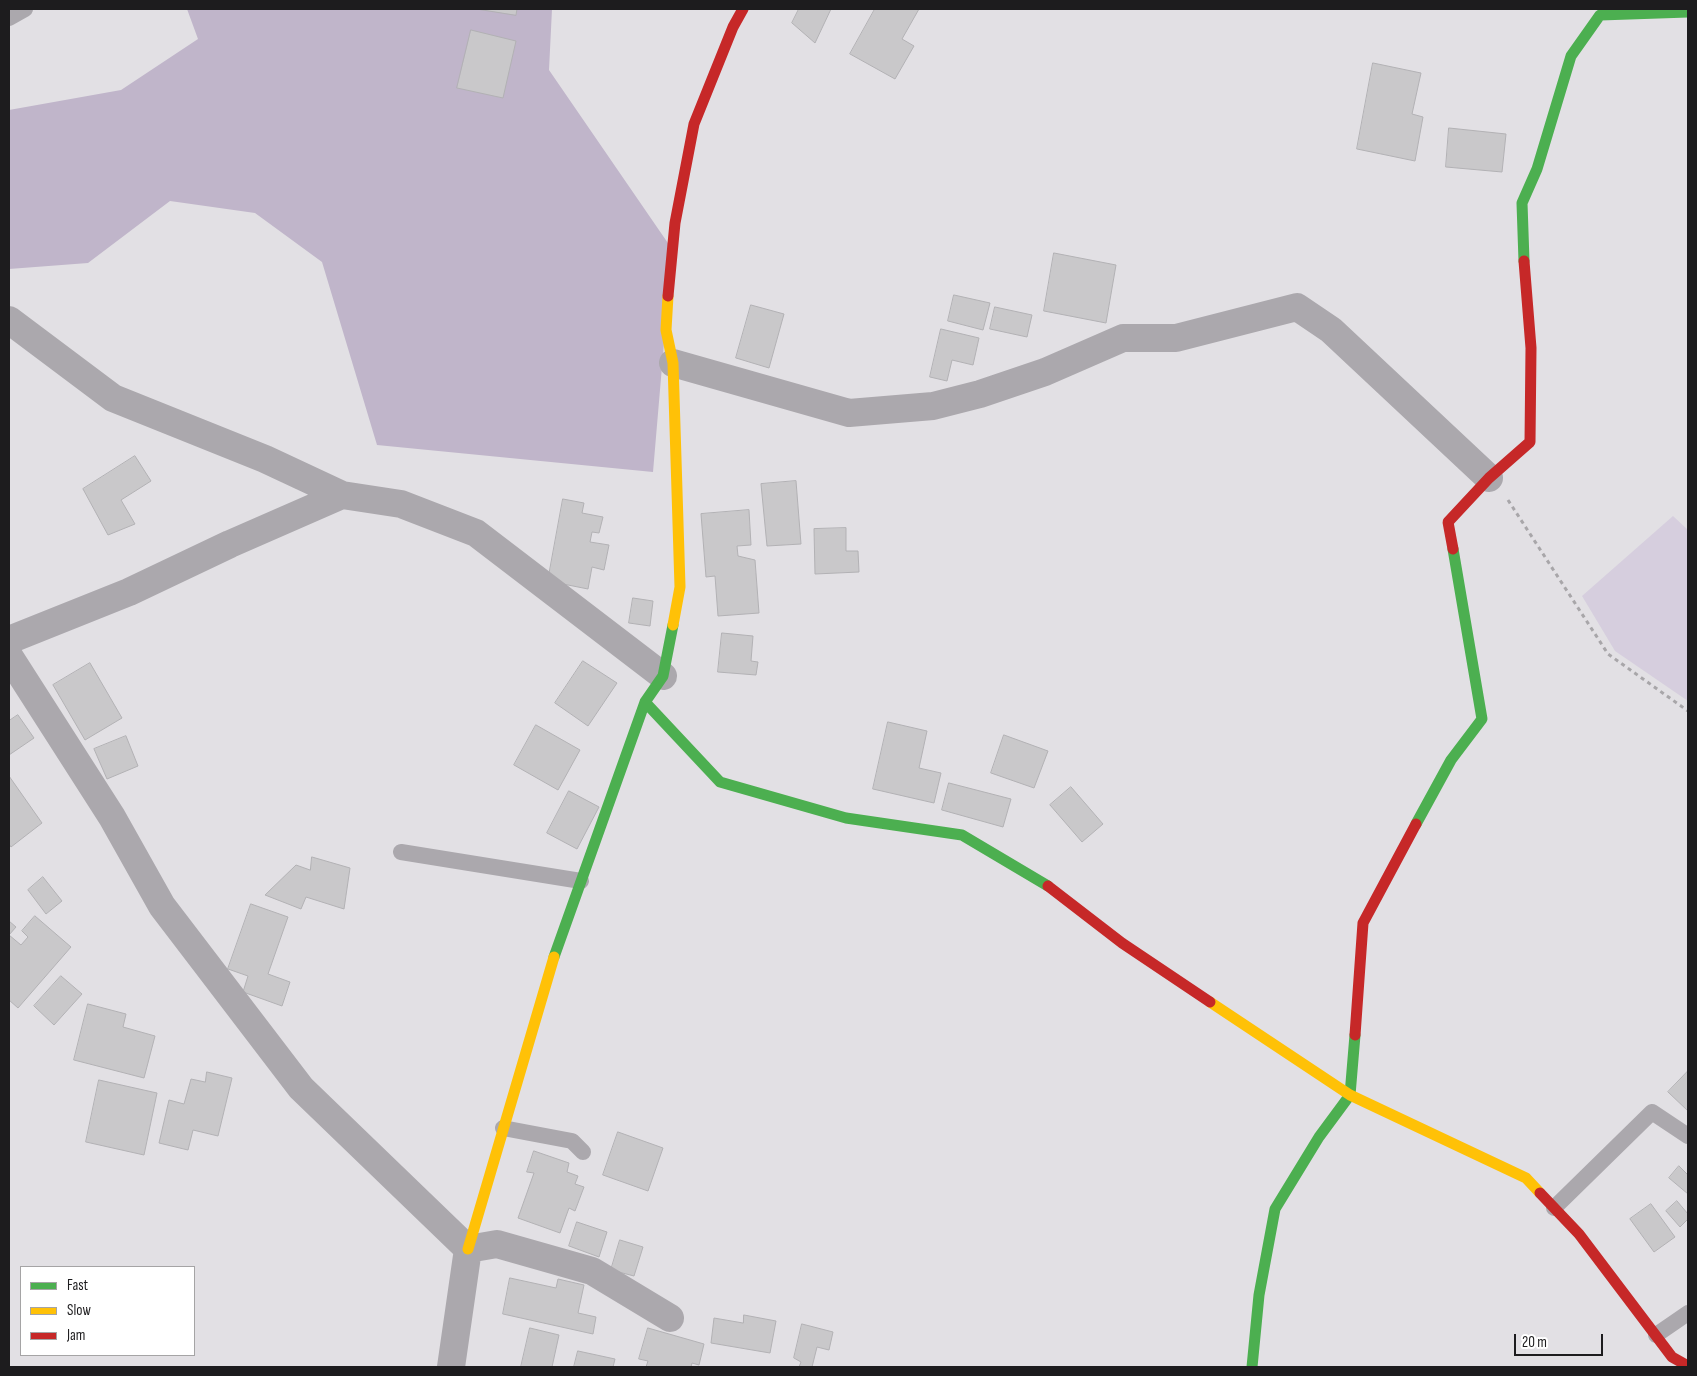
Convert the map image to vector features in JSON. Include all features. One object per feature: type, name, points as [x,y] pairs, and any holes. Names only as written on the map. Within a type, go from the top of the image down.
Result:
[{"type":"street","points":[[451,1367],[468,1249],[550,967],[645,702],[663,676],[680,587],[673,363],[666,330],[673,240],[694,124],[733,27],[743,9]]},
{"type":"street","points":[[1252,1367],[1259,1295],[1275,1210],[1319,1137],[1350,1096],[1363,923],[1451,760],[1482,719],[1448,522],[1489,478],[1530,442],[1531,348],[1524,260],[1522,203],[1537,169],[1571,56],[1600,12],[1688,12]]},
{"type":"street","points":[[673,363],[849,413],[933,406],[980,394],[1045,372],[1123,338],[1176,338],[1297,307],[1331,330],[1489,478]]},
{"type":"street","points":[[9,320],[113,398],[265,459],[342,495],[401,504],[476,532],[663,676]]},
{"type":"street","points":[[9,640],[129,592],[230,544],[342,495]]},
{"type":"street","points":[[9,656],[112,818],[162,906],[301,1088],[468,1249]]},
{"type":"street","points":[[645,702],[720,782],[846,818],[962,835],[1050,887],[1122,943],[1350,1096],[1526,1178],[1579,1234],[1672,1357],[1688,1366]]},
{"type":"street","points":[[468,1249],[497,1244],[592,1271],[670,1318]]},
{"type":"lane","points":[[9,18],[25,9]]},
{"type":"lane","points":[[401,852],[581,881]]},
{"type":"lane","points":[[1554,1208],[1652,1112],[1688,1136]]},
{"type":"lane","points":[[503,1128],[572,1141],[583,1152]]},
{"type":"lane","points":[[1656,1335],[1688,1313]]},
{"type":"path","points":[[1489,478],[1514,507],[1608,654],[1688,711]]},
{"type":"shaded area","points":[[187,9],[552,9],[549,70],[672,249],[653,472],[377,445],[322,262],[255,213],[170,201],[88,263],[9,269],[9,110],[121,90],[198,39]]},
{"type":"shaded area","points":[[1673,516],[1688,530],[1688,701],[1615,651],[1582,596]]},
{"type":"building","points":[[477,9],[517,9],[516,15]]},
{"type":"building","points":[[799,9],[831,9],[815,43],[792,23]]},
{"type":"building","points":[[875,9],[919,9],[902,39],[914,46],[895,79],[850,54]]},
{"type":"building","points":[[471,30],[516,41],[503,98],[457,88]]},
{"type":"building","points":[[1373,63],[1421,73],[1412,114],[1423,117],[1415,161],[1357,149]]},
{"type":"building","points":[[1449,128],[1506,134],[1502,172],[1446,167]]},
{"type":"building","points":[[1054,253],[1116,265],[1106,323],[1044,311]]},
{"type":"building","points":[[954,295],[990,303],[983,330],[948,321]]},
{"type":"building","points":[[751,305],[784,314],[769,368],[736,358]]},
{"type":"building","points":[[995,307],[1032,315],[1027,337],[990,329]]},
{"type":"building","points":[[941,329],[979,338],[973,365],[952,360],[947,381],[930,377]]},
{"type":"building","points":[[135,456],[151,481],[121,500],[135,524],[108,535],[83,489]]},
{"type":"building","points":[[796,481],[801,544],[767,546],[761,484]]},
{"type":"building","points":[[563,499],[584,503],[582,513],[603,517],[599,533],[592,532],[590,542],[609,545],[604,570],[592,567],[588,589],[548,581]]},
{"type":"building","points":[[749,510],[751,545],[737,546],[738,556],[755,560],[759,613],[718,616],[715,576],[706,577],[701,514]]},
{"type":"building","points":[[846,528],[846,551],[858,551],[859,572],[815,574],[814,529]]},
{"type":"building","points":[[633,598],[653,601],[650,626],[629,623]]},
{"type":"building","points":[[722,633],[753,636],[751,661],[758,662],[756,675],[718,672]]},
{"type":"building","points":[[583,661],[617,683],[588,726],[555,703]]},
{"type":"building","points":[[90,663],[122,718],[85,740],[53,685]]},
{"type":"building","points":[[18,715],[34,738],[9,755],[9,721]]},
{"type":"building","points":[[888,722],[927,731],[919,768],[941,773],[934,803],[873,789]]},
{"type":"building","points":[[536,725],[580,750],[558,790],[514,765]]},
{"type":"building","points":[[1004,735],[1048,751],[1034,788],[991,773]]},
{"type":"building","points":[[126,736],[138,766],[107,779],[94,749]]},
{"type":"building","points":[[9,776],[42,823],[11,847],[9,844]]},
{"type":"building","points":[[949,783],[1011,799],[1003,827],[942,810]]},
{"type":"building","points":[[1071,787],[1103,824],[1082,842],[1050,805]]},
{"type":"building","points":[[569,791],[599,807],[577,849],[547,833]]},
{"type":"building","points":[[312,857],[350,868],[344,909],[306,897],[301,909],[265,895],[296,865],[310,870]]},
{"type":"building","points":[[43,877],[62,901],[46,914],[28,890]]},
{"type":"building","points":[[251,904],[288,917],[268,974],[290,982],[282,1006],[243,992],[248,976],[228,969]]},
{"type":"building","points":[[35,916],[71,947],[18,1008],[9,1000],[9,935],[21,945],[28,937],[22,931]]},
{"type":"building","points":[[9,921],[16,927],[9,935]]},
{"type":"building","points":[[61,976],[82,994],[54,1025],[34,1006]]},
{"type":"building","points":[[88,1004],[126,1014],[123,1027],[155,1036],[144,1078],[74,1060]]},
{"type":"building","points":[[1688,1071],[1688,1111],[1668,1092]]},
{"type":"building","points":[[207,1072],[232,1078],[218,1136],[193,1130],[188,1150],[159,1143],[169,1100],[184,1104],[191,1079],[205,1082]]},
{"type":"building","points":[[99,1080],[157,1093],[144,1155],[86,1142]]},
{"type":"building","points":[[618,1132],[663,1148],[648,1191],[603,1175]]},
{"type":"building","points":[[534,1151],[569,1163],[567,1172],[578,1176],[575,1184],[584,1187],[575,1211],[569,1208],[560,1233],[518,1218],[534,1173],[527,1172]]},
{"type":"building","points":[[1679,1166],[1688,1175],[1688,1194],[1669,1178]]},
{"type":"building","points":[[1677,1201],[1688,1214],[1688,1219],[1680,1227],[1666,1211]]},
{"type":"building","points":[[1651,1204],[1675,1237],[1654,1252],[1630,1219]]},
{"type":"building","points":[[577,1222],[607,1232],[599,1257],[569,1246]]},
{"type":"building","points":[[620,1240],[643,1247],[634,1276],[611,1270]]},
{"type":"building","points":[[510,1278],[556,1288],[558,1279],[584,1285],[578,1313],[596,1317],[593,1334],[503,1314]]},
{"type":"building","points":[[744,1315],[776,1321],[770,1353],[711,1343],[714,1318],[743,1323]]},
{"type":"building","points":[[802,1324],[833,1332],[829,1350],[817,1347],[812,1367],[799,1367],[801,1362],[794,1358]]},
{"type":"building","points":[[530,1328],[559,1335],[552,1367],[521,1367]]},
{"type":"building","points":[[648,1328],[704,1344],[699,1365],[692,1363],[691,1367],[646,1367],[648,1361],[639,1359]]},
{"type":"building","points":[[578,1351],[615,1359],[613,1367],[574,1367]]},
{"type":"traffic: fast","points":[[1524,261],[1522,203],[1537,169],[1571,56],[1600,15],[1688,12]]},
{"type":"traffic: fast","points":[[1416,824],[1451,760],[1482,719],[1453,549]]},
{"type":"traffic: fast","points":[[554,957],[645,702],[663,676],[673,625]]},
{"type":"traffic: fast","points":[[645,702],[720,782],[846,818],[962,835],[1048,886]]},
{"type":"traffic: fast","points":[[1252,1367],[1259,1295],[1275,1209],[1319,1137],[1350,1095],[1355,1035]]},
{"type":"traffic: slow","points":[[668,296],[666,330],[673,363],[680,587],[673,625]]},
{"type":"traffic: slow","points":[[468,1249],[554,957]]},
{"type":"traffic: slow","points":[[1210,1002],[1350,1095],[1526,1178],[1540,1193]]},
{"type":"traffic: jam","points":[[668,296],[675,223],[694,124],[733,27],[743,9]]},
{"type":"traffic: jam","points":[[1453,549],[1448,522],[1489,478],[1530,442],[1531,348],[1524,261]]},
{"type":"traffic: jam","points":[[1355,1035],[1363,923],[1416,824]]},
{"type":"traffic: jam","points":[[1048,886],[1122,943],[1210,1002]]},
{"type":"traffic: jam","points":[[1540,1193],[1579,1234],[1672,1357],[1688,1366]]}]
